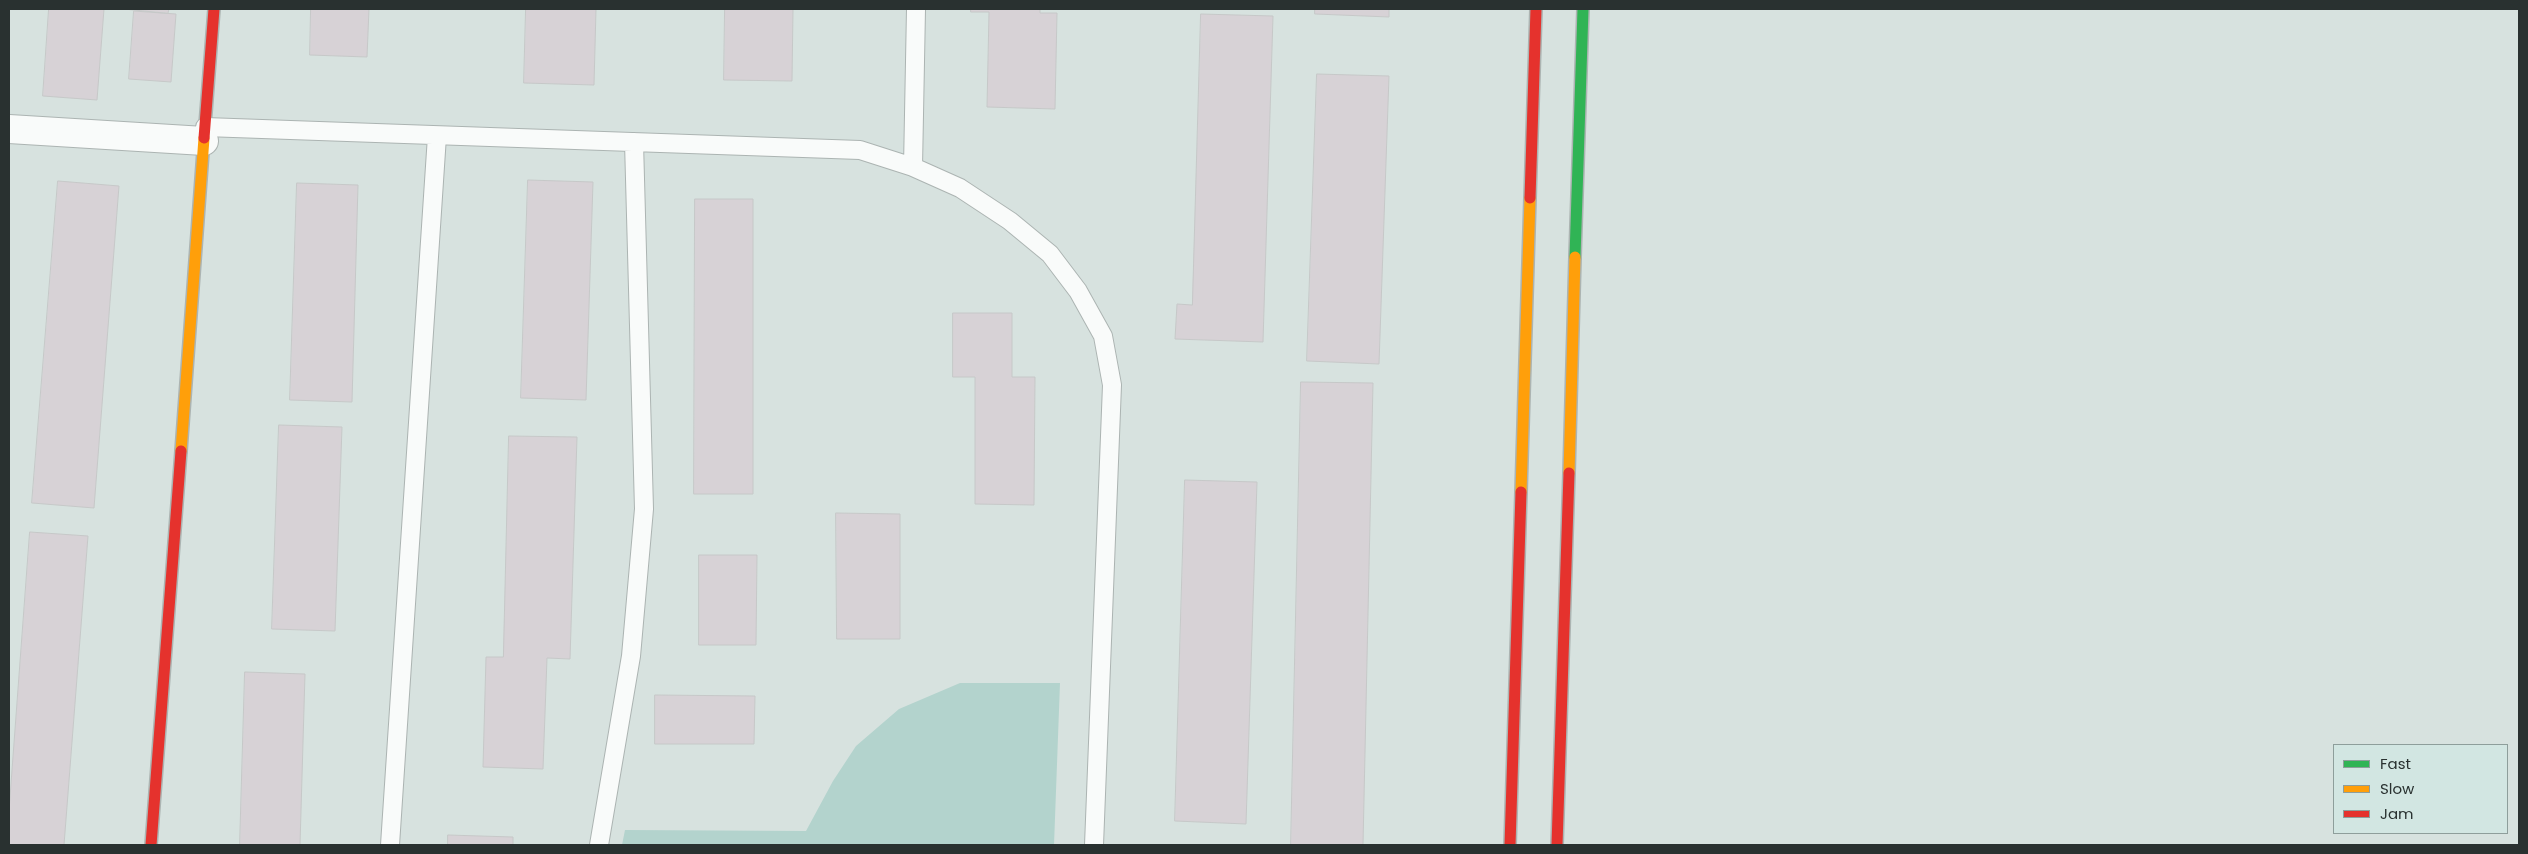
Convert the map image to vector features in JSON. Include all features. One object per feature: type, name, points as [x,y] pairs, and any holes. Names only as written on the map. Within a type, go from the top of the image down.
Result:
[{"type":"street","points":[[151,845],[214,9]]},
{"type":"street","points":[[1510,845],[1536,9]]},
{"type":"street","points":[[1557,845],[1583,9]]},
{"type":"street","points":[[9,129],[205,134]]},
{"type":"lane","points":[[913,167],[916,9]]},
{"type":"lane","points":[[205,134],[437,136],[860,150],[913,167],[960,188],[1010,221],[1050,254],[1078,291],[1103,336],[1112,385],[1094,845]]},
{"type":"lane","points":[[390,845],[437,136]]},
{"type":"lane","points":[[599,845],[631,656],[641,566],[644,509],[634,142]]},
{"type":"shaded area","points":[[960,683],[1060,683],[1054,845],[622,845],[625,830],[806,831],[833,781],[856,746],[899,709]]},
{"type":"building","points":[[49,9],[104,9],[97,100],[43,96]]},
{"type":"building","points":[[124,9],[169,9],[168,13]]},
{"type":"building","points":[[311,9],[369,9],[367,57],[310,55]]},
{"type":"building","points":[[526,9],[596,9],[594,85],[524,83]]},
{"type":"building","points":[[725,9],[793,9],[792,81],[724,80]]},
{"type":"building","points":[[971,9],[1040,9],[1040,13],[1057,13],[1055,109],[987,107],[989,12],[971,12]]},
{"type":"building","points":[[1315,9],[1389,9],[1389,17],[1315,14]]},
{"type":"building","points":[[134,11],[176,14],[171,82],[129,79]]},
{"type":"building","points":[[1201,14],[1273,16],[1263,342],[1175,339],[1177,304],[1192,305]]},
{"type":"building","points":[[1317,74],[1389,76],[1379,364],[1307,361]]},
{"type":"building","points":[[528,180],[593,182],[586,400],[521,398]]},
{"type":"building","points":[[58,181],[119,186],[94,508],[32,503]]},
{"type":"building","points":[[297,183],[358,185],[352,402],[290,400]]},
{"type":"building","points":[[695,199],[753,199],[753,494],[694,494]]},
{"type":"building","points":[[953,313],[1012,313],[1012,377],[1035,377],[1034,505],[975,504],[975,377],[953,377]]},
{"type":"building","points":[[1301,382],[1373,383],[1363,845],[1291,845]]},
{"type":"building","points":[[279,425],[342,427],[335,631],[272,629]]},
{"type":"building","points":[[509,436],[577,437],[570,659],[547,658],[543,769],[483,767],[486,657],[503,657]]},
{"type":"building","points":[[1185,480],[1257,482],[1246,824],[1175,821]]},
{"type":"building","points":[[836,513],[900,514],[900,639],[837,639]]},
{"type":"building","points":[[30,532],[88,536],[64,845],[9,845],[9,811]]},
{"type":"building","points":[[699,555],[757,555],[756,645],[699,645]]},
{"type":"building","points":[[245,672],[305,674],[300,845],[240,845]]},
{"type":"building","points":[[655,695],[755,696],[754,744],[655,744]]},
{"type":"building","points":[[448,835],[513,837],[513,845],[448,845]]},
{"type":"traffic: fast","points":[[1575,257],[1583,9]]},
{"type":"traffic: slow","points":[[181,451],[204,138]]},
{"type":"traffic: slow","points":[[1521,492],[1530,198]]},
{"type":"traffic: slow","points":[[1569,473],[1575,257]]},
{"type":"traffic: jam","points":[[204,138],[214,9]]},
{"type":"traffic: jam","points":[[1530,198],[1536,9]]},
{"type":"traffic: jam","points":[[151,845],[181,451]]},
{"type":"traffic: jam","points":[[1557,845],[1569,473]]},
{"type":"traffic: jam","points":[[1510,845],[1521,492]]}]
